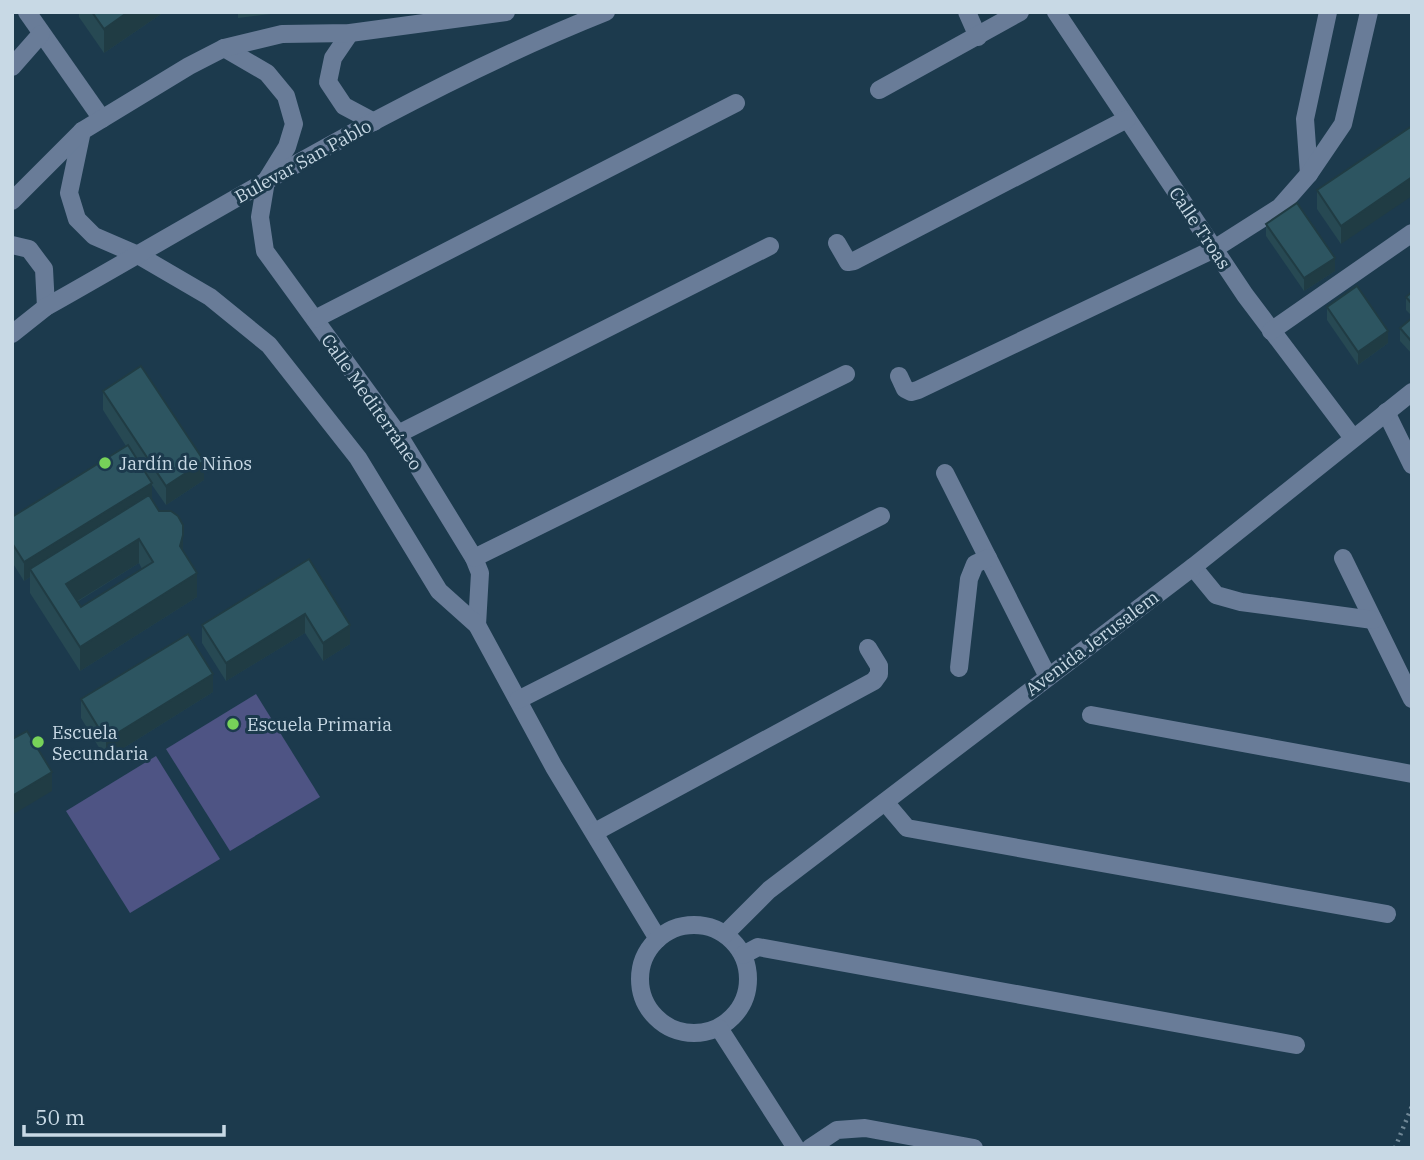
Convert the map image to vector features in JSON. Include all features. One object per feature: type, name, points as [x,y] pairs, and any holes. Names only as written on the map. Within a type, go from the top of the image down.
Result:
[{"type":"street","points":[[27,12],[102,119]]},
{"type":"street","points":[[12,201],[82,131],[189,66],[224,48],[282,34],[350,33],[506,12]]},
{"type":"street","name":"Bulevar San Pablo","points":[[12,334],[46,307],[374,122],[555,33],[607,12]]},
{"type":"street","points":[[967,12],[978,37]]},
{"type":"street","points":[[879,90],[1020,12]]},
{"type":"street","name":"Calle Troas","points":[[1056,12],[1271,331],[1353,438]]},
{"type":"street","points":[[1309,174],[1305,119],[1328,12]]},
{"type":"street","points":[[899,376],[905,389],[911,392],[918,390],[1214,249],[1280,206],[1309,174],[1343,124],[1369,12]]},
{"type":"street","points":[[350,33],[333,58],[328,82],[344,106],[374,122]]},
{"type":"street","points":[[12,67],[41,34]]},
{"type":"street","points":[[224,48],[267,73],[286,96],[294,124],[287,147],[266,181]]},
{"type":"street","points":[[315,319],[736,103]]},
{"type":"street","points":[[836,243],[844,258],[848,262],[854,261],[1127,119]]},
{"type":"street","points":[[82,131],[69,193],[76,219],[94,236],[138,255],[210,297],[269,345],[358,458],[439,591],[477,625],[554,767],[658,939]]},
{"type":"street","name":"Calle Mediterráneo","points":[[266,181],[260,217],[265,251],[398,434],[474,558],[480,573],[477,625]]},
{"type":"street","points":[[1271,331],[1412,233]]},
{"type":"street","points":[[12,245],[29,249],[44,269],[46,307]]},
{"type":"street","points":[[398,434],[770,246]]},
{"type":"street","points":[[474,558],[846,374]]},
{"type":"street","name":"Avenida Jerusalem","points":[[725,934],[769,890],[1192,567],[1411,392]]},
{"type":"street","points":[[1386,412],[1412,465]]},
{"type":"street","points":[[946,473],[1048,677]]},
{"type":"street","points":[[518,701],[881,516]]},
{"type":"street","points":[[959,668],[970,579],[975,564],[988,558]]},
{"type":"street","points":[[1343,558],[1412,699]]},
{"type":"street","points":[[1192,567],[1216,595],[1241,602],[1373,620]]},
{"type":"street","points":[[595,832],[874,681],[879,674],[879,666],[868,648]]},
{"type":"street","points":[[1091,715],[1412,774]]},
{"type":"street","points":[[885,802],[907,828],[1387,914]]},
{"type":"street","points":[[683,926],[712,927],[725,934],[736,943],[743,955],[749,982],[747,997],[731,1020],[706,1033],[691,1034],[664,1025],[654,1015],[640,990],[642,962],[649,949],[670,930],[683,926]]},
{"type":"street","points":[[743,955],[758,947],[1296,1045]]},
{"type":"street","points":[[719,1028],[796,1148]]},
{"type":"street","points":[[810,1148],[836,1130],[865,1128],[974,1148]]},
{"type":"path","points":[[1395,1148],[1412,1107]]},
{"type":"shaded area","points":[[256,694],[320,797],[230,851],[166,749]]},
{"type":"shaded area","points":[[156,756],[220,859],[130,913],[66,811]]},
{"type":"building","points":[[92,12],[128,12],[104,29]]},
{"type":"building","points":[[1412,126],[1412,177],[1341,226],[1317,190]]},
{"type":"building","points":[[1297,203],[1335,258],[1304,278],[1266,224]]},
{"type":"building","points":[[1357,286],[1388,331],[1358,352],[1327,307]]},
{"type":"building","points":[[1412,292],[1412,304],[1406,297]]},
{"type":"building","points":[[1412,318],[1412,342],[1400,328]]},
{"type":"building","points":[[141,366],[204,461],[166,486],[103,391]]},
{"type":"building","points":[[128,445],[152,483],[24,562],[12,543],[12,517]]},
{"type":"building","points":[[149,495],[159,511],[171,511],[178,516],[183,525],[180,546],[197,573],[80,647],[30,569]],"holes":[[[139,539],[153,562],[81,607],[66,584]]]},
{"type":"building","points":[[309,559],[350,625],[323,643],[305,614],[226,663],[202,625]]},
{"type":"building","points":[[188,634],[213,674],[106,740],[81,699]]},
{"type":"building","points":[[27,731],[52,772],[12,796],[12,739]]},
{"type":"place","name":"Jardín de Niños","points":[[105,463]]},
{"type":"place","name":"Escuela Primaria","points":[[233,724]]},
{"type":"place","name":"Escuela Secundaria","points":[[38,742]]}]
